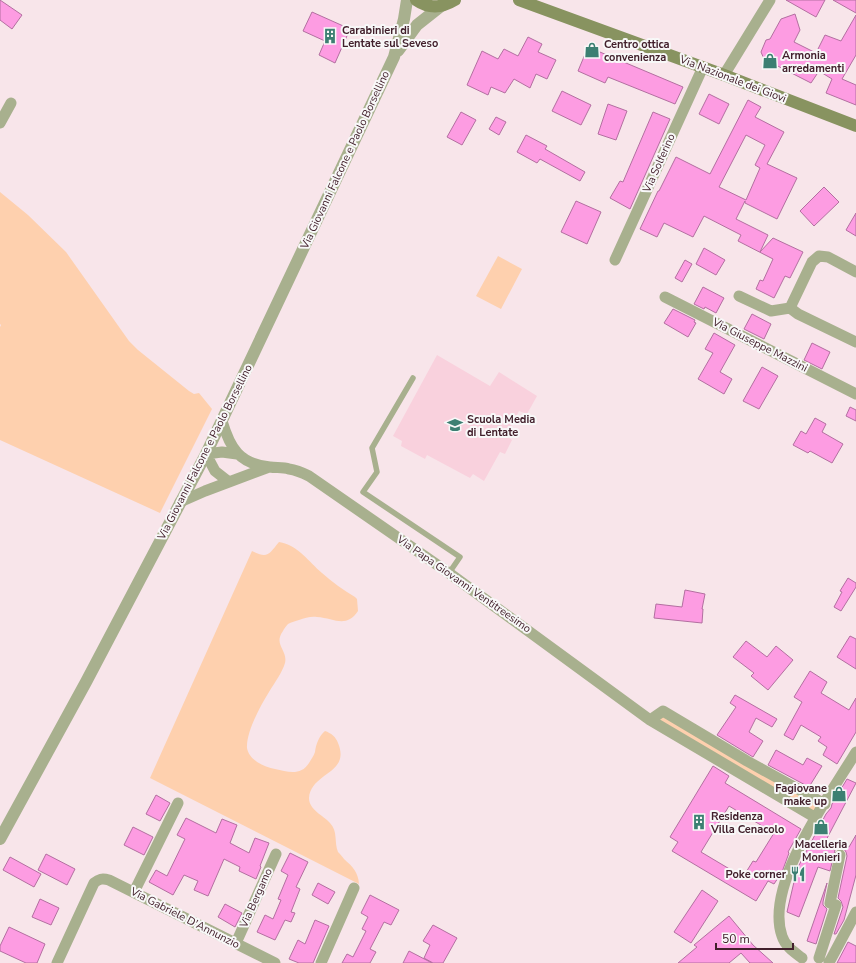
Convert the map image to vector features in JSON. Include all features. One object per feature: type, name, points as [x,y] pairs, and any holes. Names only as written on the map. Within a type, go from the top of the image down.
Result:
[{"type":"main road","points":[[416,0],[431,7],[441,6],[455,0]]},
{"type":"main road","name":"Via Nazionale dei Giovi","points":[[519,0],[703,67],[856,126]]},
{"type":"street","points":[[394,57],[404,19],[407,0]]},
{"type":"street","points":[[724,75],[770,0]]},
{"type":"street","points":[[394,57],[417,25],[441,6]]},
{"type":"street","name":"Via Giovanni Falcone e Paolo Borsellino","points":[[0,839],[86,682],[206,454],[394,57]]},
{"type":"street","name":"Via Solferino","points":[[615,260],[703,67]]},
{"type":"street","points":[[0,123],[11,103]]},
{"type":"street","points":[[790,308],[812,262],[819,256],[828,257],[856,272]]},
{"type":"street","points":[[739,296],[771,311],[790,308],[798,314],[856,342]]},
{"type":"street","name":"Via Giuseppe Mazzini","points":[[665,297],[856,394]]},
{"type":"street","points":[[222,421],[228,439],[237,454]]},
{"type":"street","name":"Via Papa Giovanni Ventitreesimo","points":[[206,454],[222,452],[237,454],[248,462],[268,467],[288,468],[310,476],[449,573],[650,720],[816,818]]},
{"type":"street","points":[[206,454],[215,471],[229,482]]},
{"type":"street","name":"Via Papa Giovanni Ventitreesimo","points":[[180,502],[268,467]]},
{"type":"street","points":[[650,720],[663,711],[747,761],[825,804]]},
{"type":"street","points":[[856,752],[799,848],[787,876],[780,899],[779,922],[782,937],[800,960],[813,956],[826,961],[831,959],[856,912]]},
{"type":"street","points":[[134,892],[178,803]]},
{"type":"street","name":"Via Bergamo","points":[[236,943],[276,854]]},
{"type":"street","points":[[826,961],[836,905],[830,903],[840,855]]},
{"type":"street","name":"Via Gabriele D'Annunzio","points":[[57,963],[94,883],[99,879],[109,880],[275,963]]},
{"type":"street","points":[[321,963],[354,888]]},
{"type":"lane","points":[[413,378],[372,448],[377,472],[363,492],[460,557],[449,573]]},
{"type":"shaded area","points":[[0,192],[28,215],[66,252],[129,341],[189,391],[194,394],[199,393],[212,409],[160,513],[0,440]]},
{"type":"shaded area","points":[[498,256],[522,269],[501,309],[476,296]]},
{"type":"shaded area","name":"Scuola Media di Lentate","points":[[437,355],[490,386],[499,372],[537,396],[527,414],[519,411],[506,436],[512,440],[505,454],[500,452],[484,481],[473,474],[470,478],[427,455],[425,459],[401,446],[402,441],[393,436]]},
{"type":"shaded area","points":[[279,542],[298,550],[330,580],[355,597],[357,599],[358,611],[349,620],[344,621],[312,617],[288,624],[280,636],[280,644],[285,654],[285,663],[258,711],[249,734],[247,748],[251,756],[262,765],[294,772],[302,770],[306,767],[315,753],[318,740],[325,731],[335,737],[341,753],[339,761],[335,767],[311,789],[309,798],[311,806],[332,826],[335,833],[338,852],[358,876],[359,884],[150,778],[252,551],[262,555],[268,554]]},
{"type":"shaded area","points":[[662,716],[818,806],[815,812],[660,720]]},
{"type":"building","points":[[0,0],[22,15],[12,29],[0,20]]},
{"type":"building","points":[[786,0],[825,0],[816,17]]},
{"type":"building","points":[[833,0],[856,0],[856,13]]},
{"type":"building","name":"Carabinieri di Lentate sul Seveso","points":[[312,12],[350,29],[335,63],[319,55],[325,41],[303,31]]},
{"type":"building","points":[[795,14],[800,30],[794,42],[816,53],[825,35],[841,41],[856,15],[856,55],[842,79],[856,85],[856,105],[826,93],[832,79],[819,71],[811,83],[764,59],[761,52],[766,40],[770,39],[781,19]]},
{"type":"building","points":[[528,37],[542,44],[538,52],[556,60],[547,79],[536,74],[530,88],[514,79],[505,93],[491,87],[488,95],[467,85],[482,51],[498,59],[504,49],[518,56]]},
{"type":"building","points":[[588,47],[683,87],[675,104],[608,77],[605,83],[578,71]]},
{"type":"building","points":[[562,91],[591,105],[581,125],[552,111]]},
{"type":"building","points":[[709,94],[729,104],[719,124],[699,114]]},
{"type":"building","points":[[748,100],[761,107],[755,117],[784,132],[767,164],[797,178],[777,219],[745,203],[745,201],[736,219],[768,235],[760,252],[773,238],[803,252],[790,278],[785,276],[774,298],[756,289],[760,280],[763,281],[773,259],[738,241],[741,235],[704,216],[693,237],[664,223],[657,237],[640,229],[676,157],[710,174]],"holes":[[[746,135],[765,145],[755,165],[760,168],[746,200],[719,187]]]},
{"type":"building","points":[[608,104],[627,111],[616,140],[598,134]]},
{"type":"building","points":[[461,112],[476,120],[462,145],[447,137]]},
{"type":"building","points":[[653,112],[670,119],[630,209],[610,198],[620,181],[623,182]]},
{"type":"building","points":[[496,117],[506,122],[499,135],[489,129]]},
{"type":"building","points":[[526,135],[547,146],[545,149],[585,172],[580,181],[540,159],[537,163],[517,152]]},
{"type":"building","points":[[824,187],[839,202],[814,226],[800,211]]},
{"type":"building","points":[[576,201],[601,212],[587,244],[561,232]]},
{"type":"building","points":[[856,213],[856,236],[846,230]]},
{"type":"building","points":[[704,248],[725,260],[716,275],[696,264]]},
{"type":"building","points":[[685,260],[692,264],[682,282],[675,278]]},
{"type":"building","points":[[703,287],[724,298],[716,313],[705,307],[704,309],[694,304]]},
{"type":"building","points":[[673,309],[695,320],[694,322],[696,323],[688,337],[664,323]]},
{"type":"building","points":[[752,314],[771,324],[764,339],[744,329]]},
{"type":"building","points":[[714,333],[735,345],[720,372],[732,379],[724,394],[698,379],[713,353],[705,349]]},
{"type":"building","points":[[812,343],[830,352],[822,369],[804,360]]},
{"type":"building","points":[[762,367],[778,376],[759,409],[743,401]]},
{"type":"building","points":[[850,407],[856,410],[856,421],[846,416]]},
{"type":"building","points":[[815,418],[826,424],[822,432],[843,444],[832,463],[810,451],[808,453],[793,445],[801,431],[806,434]]},
{"type":"building","points":[[848,578],[856,583],[856,587],[841,611],[834,607],[842,592],[840,591]]},
{"type":"building","points":[[685,590],[705,594],[702,609],[702,623],[654,618],[656,604],[682,607]]},
{"type":"building","points":[[850,636],[856,639],[856,669],[837,657]]},
{"type":"building","points":[[746,641],[767,657],[776,646],[793,660],[768,690],[751,676],[754,673],[733,657]]},
{"type":"building","points":[[810,671],[827,682],[821,693],[849,710],[856,698],[856,732],[837,764],[823,755],[827,747],[818,741],[821,737],[801,725],[793,740],[784,735],[802,702],[794,697]]},
{"type":"building","points":[[735,695],[777,719],[772,727],[756,718],[749,732],[763,741],[753,757],[717,735],[736,707],[730,703]]},
{"type":"building","points":[[776,750],[803,765],[807,758],[822,766],[809,787],[768,765]]},
{"type":"building","name":"Residenza Villa Cenacolo","points":[[713,766],[729,776],[725,783],[801,829],[788,852],[789,853],[782,872],[774,884],[768,881],[756,901],[672,851],[678,842],[670,837]],"holes":[[[729,806],[774,833],[756,862],[753,861],[743,877],[701,852]]]},
{"type":"building","points":[[847,779],[856,783],[823,846],[835,850],[830,871],[818,867],[799,917],[787,912],[797,869],[826,814],[831,808]]},
{"type":"building","points":[[156,795],[170,803],[160,821],[146,814]]},
{"type":"building","points":[[186,818],[216,833],[222,819],[237,825],[230,843],[249,853],[255,838],[269,843],[256,879],[239,871],[240,867],[224,859],[208,896],[194,890],[198,881],[184,875],[173,895],[149,882],[156,870],[167,876],[185,839],[177,835]]},
{"type":"building","points":[[133,827],[153,837],[144,855],[124,845]]},
{"type":"building","points":[[856,835],[856,875],[844,920],[836,934],[834,934],[843,907],[838,898],[847,856],[844,849],[845,846],[849,847]]},
{"type":"building","points":[[290,853],[308,862],[296,887],[300,889],[291,912],[295,913],[291,922],[285,920],[275,940],[257,932],[265,915],[273,919],[281,900],[278,899],[288,875],[281,871]]},
{"type":"building","points":[[46,854],[75,869],[67,885],[38,870]]},
{"type":"building","points":[[10,857],[41,874],[34,887],[3,870]]},
{"type":"building","points":[[318,883],[335,892],[328,904],[312,895]]},
{"type":"building","points":[[827,883],[823,905],[827,909],[816,944],[807,941]]},
{"type":"building","points":[[702,890],[718,901],[691,943],[674,932]]},
{"type":"building","points":[[370,895],[399,910],[391,925],[384,922],[370,949],[376,952],[370,963],[342,963],[347,954],[353,957],[366,931],[362,929],[368,917],[361,913]]},
{"type":"building","points":[[40,899],[59,908],[51,925],[32,917]]},
{"type":"building","points":[[225,904],[242,913],[235,927],[218,917]]},
{"type":"building","points":[[729,916],[753,945],[773,963],[750,963],[741,953],[729,963],[678,963],[697,947],[694,945]]},
{"type":"building","points":[[315,920],[329,926],[313,963],[299,963],[289,959],[298,940],[305,944]]},
{"type":"building","points":[[433,925],[457,938],[443,963],[433,963],[424,958],[430,945],[423,941]]},
{"type":"building","points":[[9,927],[45,944],[37,963],[26,963],[0,951],[0,946]]},
{"type":"building","points":[[848,942],[856,946],[856,963],[837,963]]},
{"type":"building","points":[[409,951],[432,963],[403,963]]},
{"type":"place","name":"Carabinieri di Lentate sul Seveso","points":[[330,36]]},
{"type":"place","name":"Centro ottica convenienza","points":[[592,50]]},
{"type":"place","name":"Armonia arredamenti","points":[[770,61]]},
{"type":"place","name":"Scuola Media di Lentate","points":[[455,425]]},
{"type":"place","name":"Fagiovane make up","points":[[839,794]]},
{"type":"place","name":"Residenza Villa Cenacolo","points":[[699,822]]},
{"type":"place","name":"Macelleria Monieri","points":[[821,827]]},
{"type":"place","name":"Poke corner","points":[[798,874]]}]
